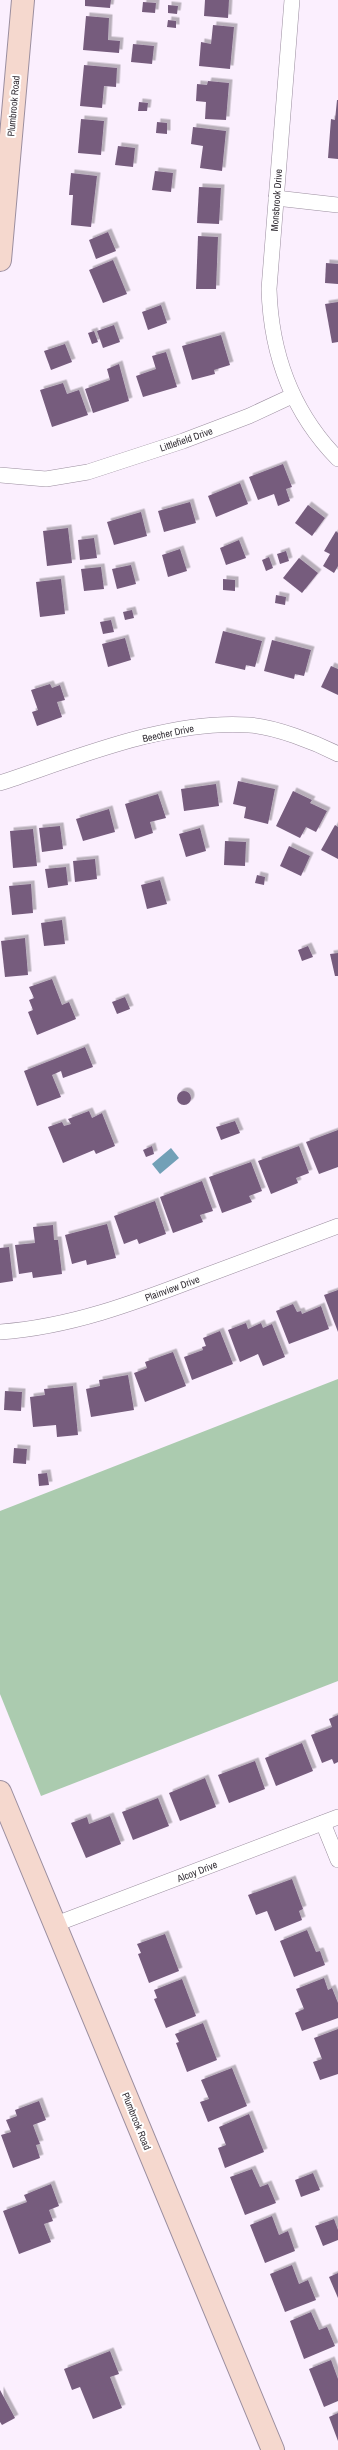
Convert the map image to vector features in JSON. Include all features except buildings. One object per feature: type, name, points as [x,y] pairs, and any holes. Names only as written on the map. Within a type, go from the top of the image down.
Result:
[{"type":"street","name":"Plumbrook Road","points":[[0,260],[4,156],[23,0]]},
{"type":"street","name":"Monsbrook Drive","points":[[292,0],[276,198],[270,308],[278,359],[292,396]]},
{"type":"street","points":[[276,198],[338,205]]},
{"type":"street","points":[[292,396],[313,430],[338,459]]},
{"type":"street","name":"Littlefield Drive","points":[[0,475],[46,479],[88,472],[183,441],[249,416],[292,396]]},
{"type":"street","name":"Beecher Drive","points":[[0,783],[160,733],[223,724],[251,725],[274,730],[338,754]]},
{"type":"street","name":"Plainview Drive","points":[[0,1332],[58,1325],[94,1315],[157,1294],[338,1226]]},
{"type":"street","name":"Plumbrook Road","points":[[0,1792],[273,2450]]},
{"type":"street","name":"Alcoy Drive","points":[[56,1924],[338,1817]]},
{"type":"street","points":[[323,1823],[338,1860]]},
{"type":"green space","points":[[338,1379],[338,1681],[41,1796],[0,1694],[0,1511]]},
{"type":"water","points":[[171,1148],[179,1158],[160,1174],[152,1164]]}]
